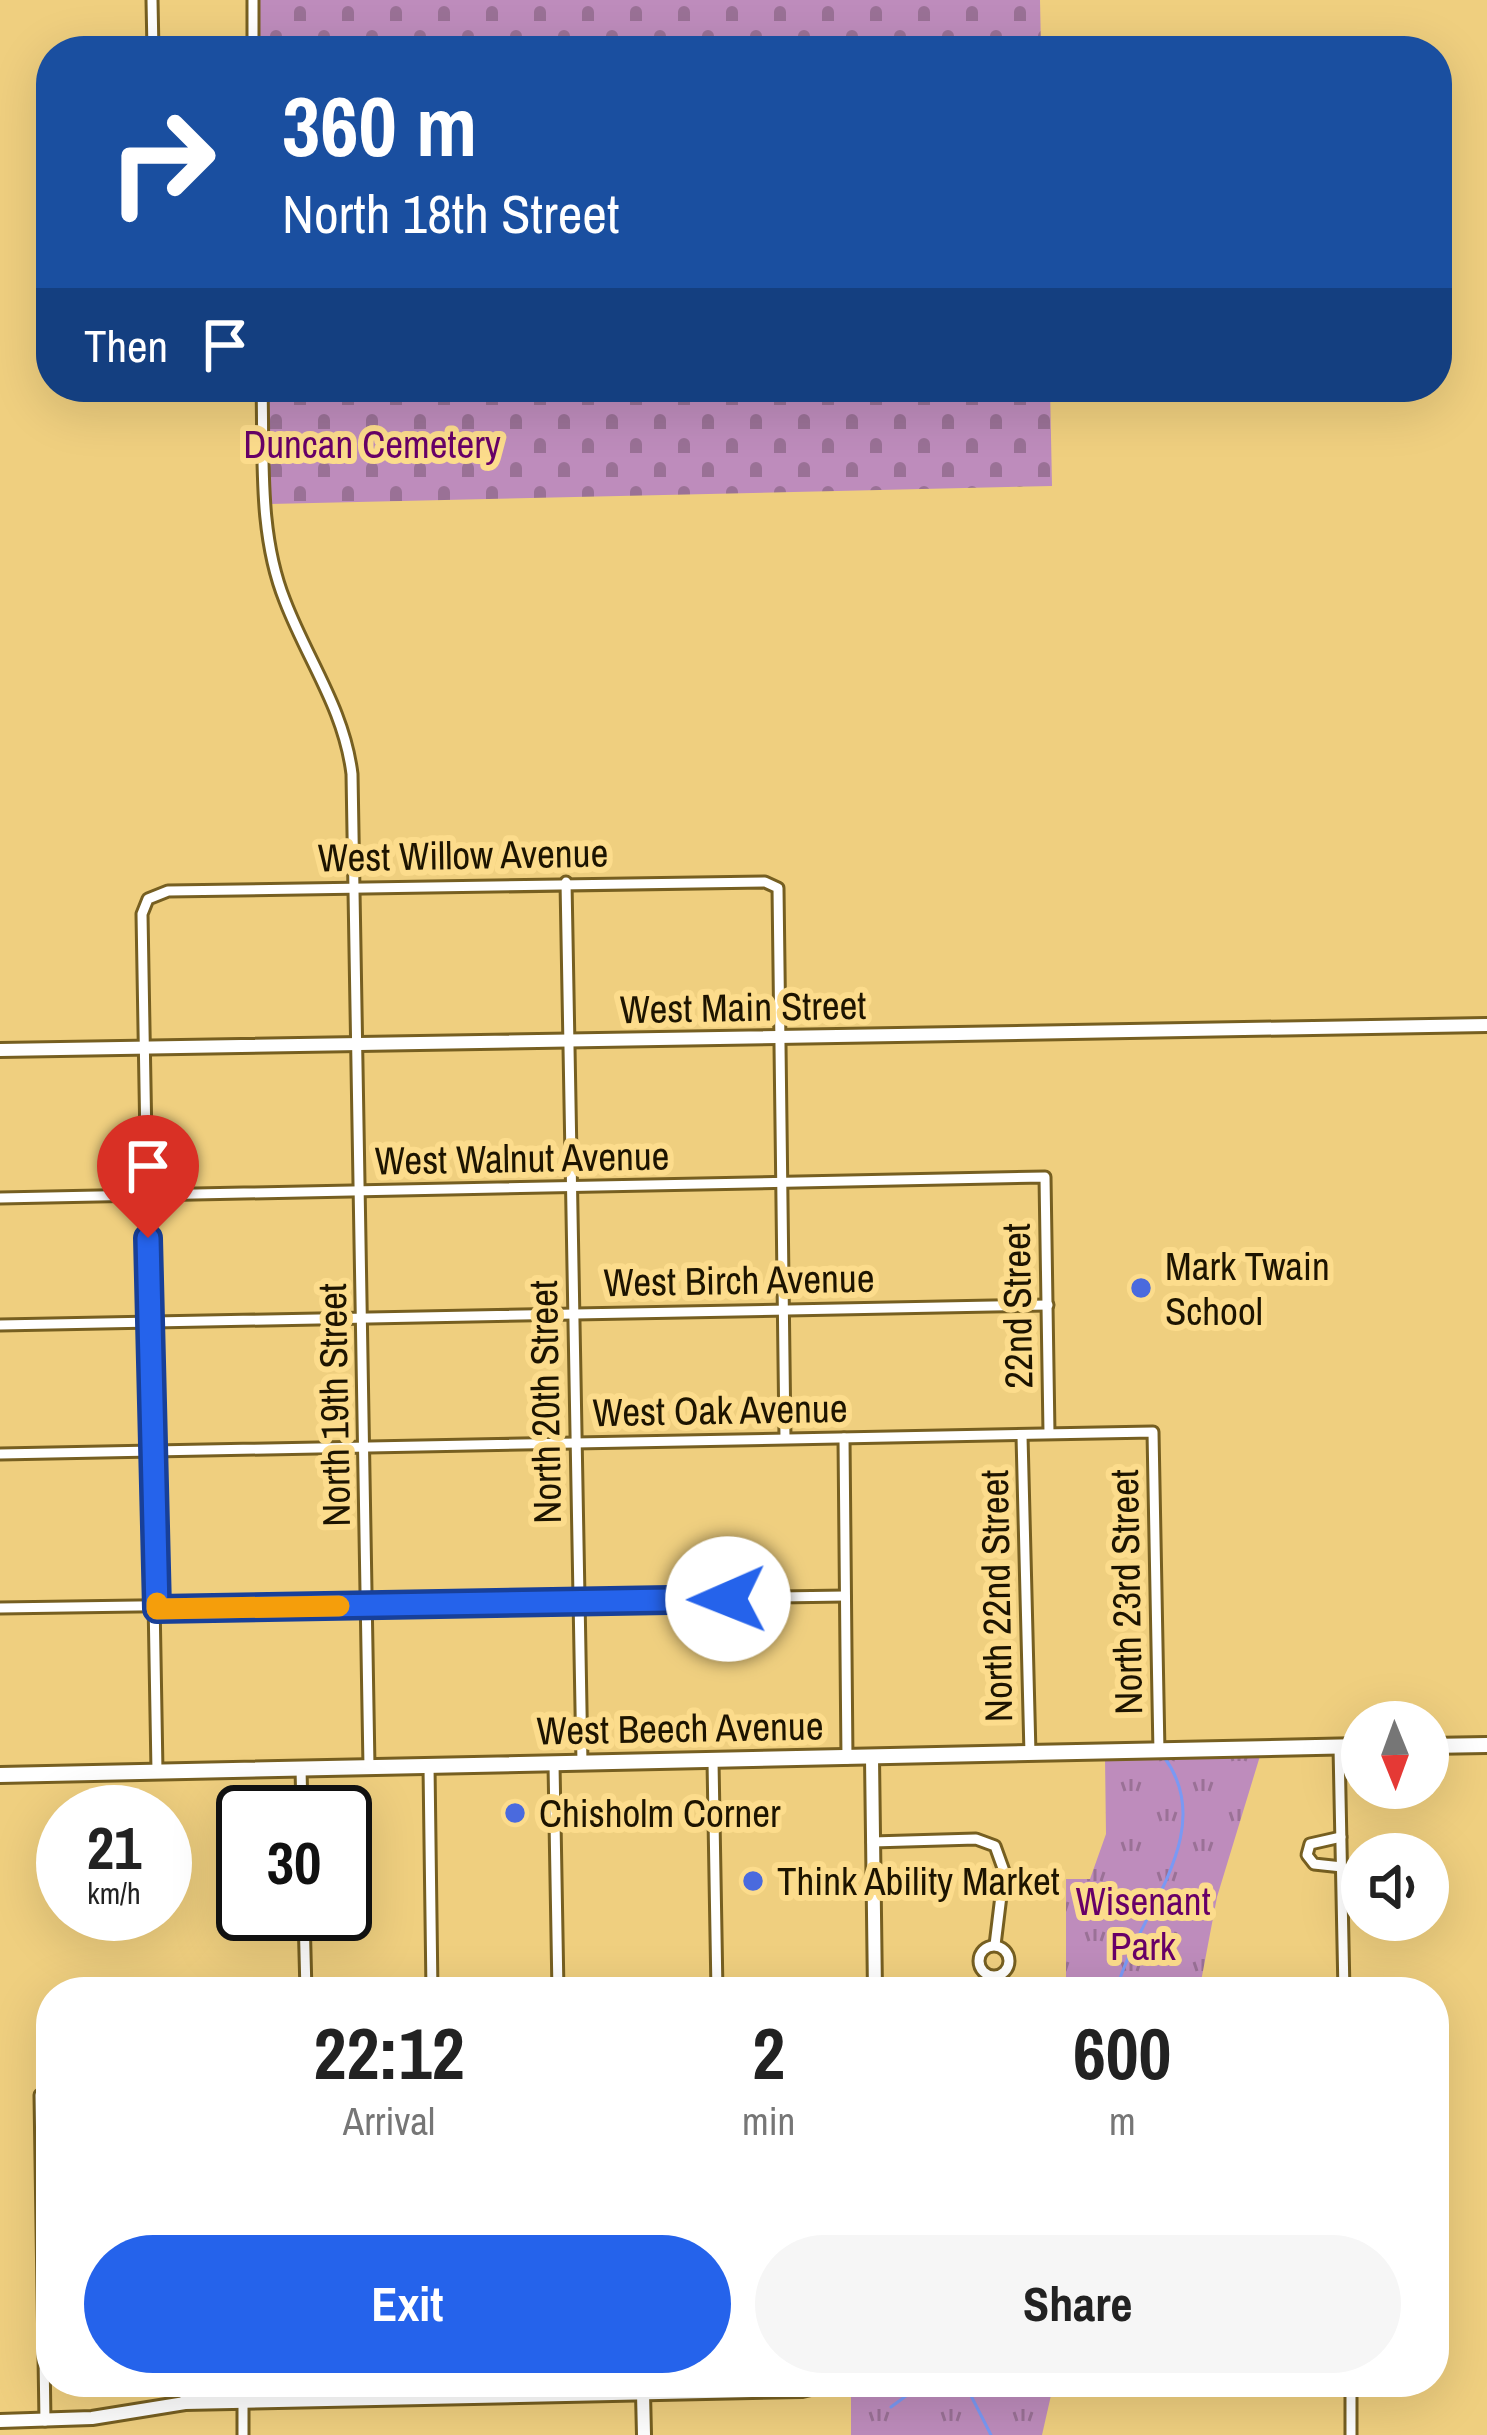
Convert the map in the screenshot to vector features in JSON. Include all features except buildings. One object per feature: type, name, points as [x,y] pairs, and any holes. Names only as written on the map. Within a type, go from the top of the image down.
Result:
[{"type":"main road","points":[[1449,1746],[1487,1745]]},
{"type":"main road","name":"West Beech Avenue","points":[[0,1775],[1339,1747]]},
{"type":"street","points":[[152,0],[153,36]]},
{"type":"street","points":[[253,0],[253,36]]},
{"type":"street","name":"North 19th Street","points":[[262,402],[266,514],[284,600],[331,693],[348,744],[369,1767]]},
{"type":"street","name":"West Willow Avenue","points":[[143,1047],[142,914],[148,899],[168,891],[566,882],[765,881],[778,888],[781,1036]]},
{"type":"street","name":"North 20th Street","points":[[566,882],[581,1763]]},
{"type":"street","name":"West Main Street","points":[[0,1049],[1487,1024]]},
{"type":"street","points":[[781,1036],[785,1438]]},
{"type":"street","points":[[143,1047],[157,1771]]},
{"type":"street","name":"West Walnut Avenue","points":[[0,1198],[1045,1177]]},
{"type":"street","name":"22nd Street","points":[[1045,1177],[1049,1433]]},
{"type":"street","name":"West Birch Avenue","points":[[0,1324],[1048,1305]]},
{"type":"street","name":"West Oak Avenue","points":[[0,1454],[1153,1432]]},
{"type":"street","name":"North 23rd Street","points":[[1153,1432],[1159,1752]]},
{"type":"street","name":"North 22nd Street","points":[[1022,1436],[1030,1755]]},
{"type":"street","points":[[844,1438],[847,1759]]},
{"type":"street","points":[[0,1608],[845,1596]]},
{"type":"street","points":[[1339,1747],[1342,1833]]},
{"type":"street","points":[[872,1758],[875,1977]]},
{"type":"street","points":[[713,1762],[717,1977]]},
{"type":"street","points":[[554,1764],[558,1977]]},
{"type":"street","points":[[429,1766],[432,1977]]},
{"type":"street","points":[[301,1768],[301,1785]]},
{"type":"street","points":[[1341,1837],[1310,1844],[1307,1855],[1314,1864],[1341,1867]]},
{"type":"street","points":[[872,1842],[976,1839],[995,1846],[1004,1871],[995,1945]]},
{"type":"street","points":[[305,1941],[306,1977]]},
{"type":"street","points":[[1343,1941],[1344,1977]]},
{"type":"street","points":[[44,2397],[44,2421]]},
{"type":"street","points":[[185,2397],[185,2403]]},
{"type":"street","points":[[0,2421],[44,2421],[185,2403],[347,2397]]},
{"type":"street","points":[[643,2397],[644,2435]]},
{"type":"street","points":[[1351,2397],[1351,2435]]},
{"type":"street","points":[[243,2402],[243,2435]]},
{"type":"green space","points":[[258,0],[1040,0],[1041,36],[259,36]]},
{"type":"green space","name":"Duncan Cemetery","points":[[267,402],[1050,402],[1052,486],[270,504]]},
{"type":"green space","name":"Wisenant Park","points":[[1260,1756],[1217,1897],[1202,1977],[1066,1977],[1066,1879],[1090,1879],[1106,1834],[1105,1758]]},
{"type":"green space","points":[[851,2397],[1051,2397],[1042,2435],[851,2435]]},
{"type":"waterway","points":[[1121,1977],[1179,1846],[1183,1816],[1179,1786],[1164,1757]]},
{"type":"waterway","points":[[891,2407],[905,2397]]},
{"type":"waterway","points":[[972,2397],[991,2435]]},
{"type":"slow traffic","points":[[157,1603],[157,1609],[339,1606]]},
{"type":"place","name":"Mark Twain School","points":[[1141,1288]]},
{"type":"place","name":"Chisholm Corner","points":[[515,1813]]},
{"type":"place","name":"Think Ability Market","points":[[753,1881]]},
{"type":"route","points":[[148,1238],[157,1609],[728,1599]]}]
